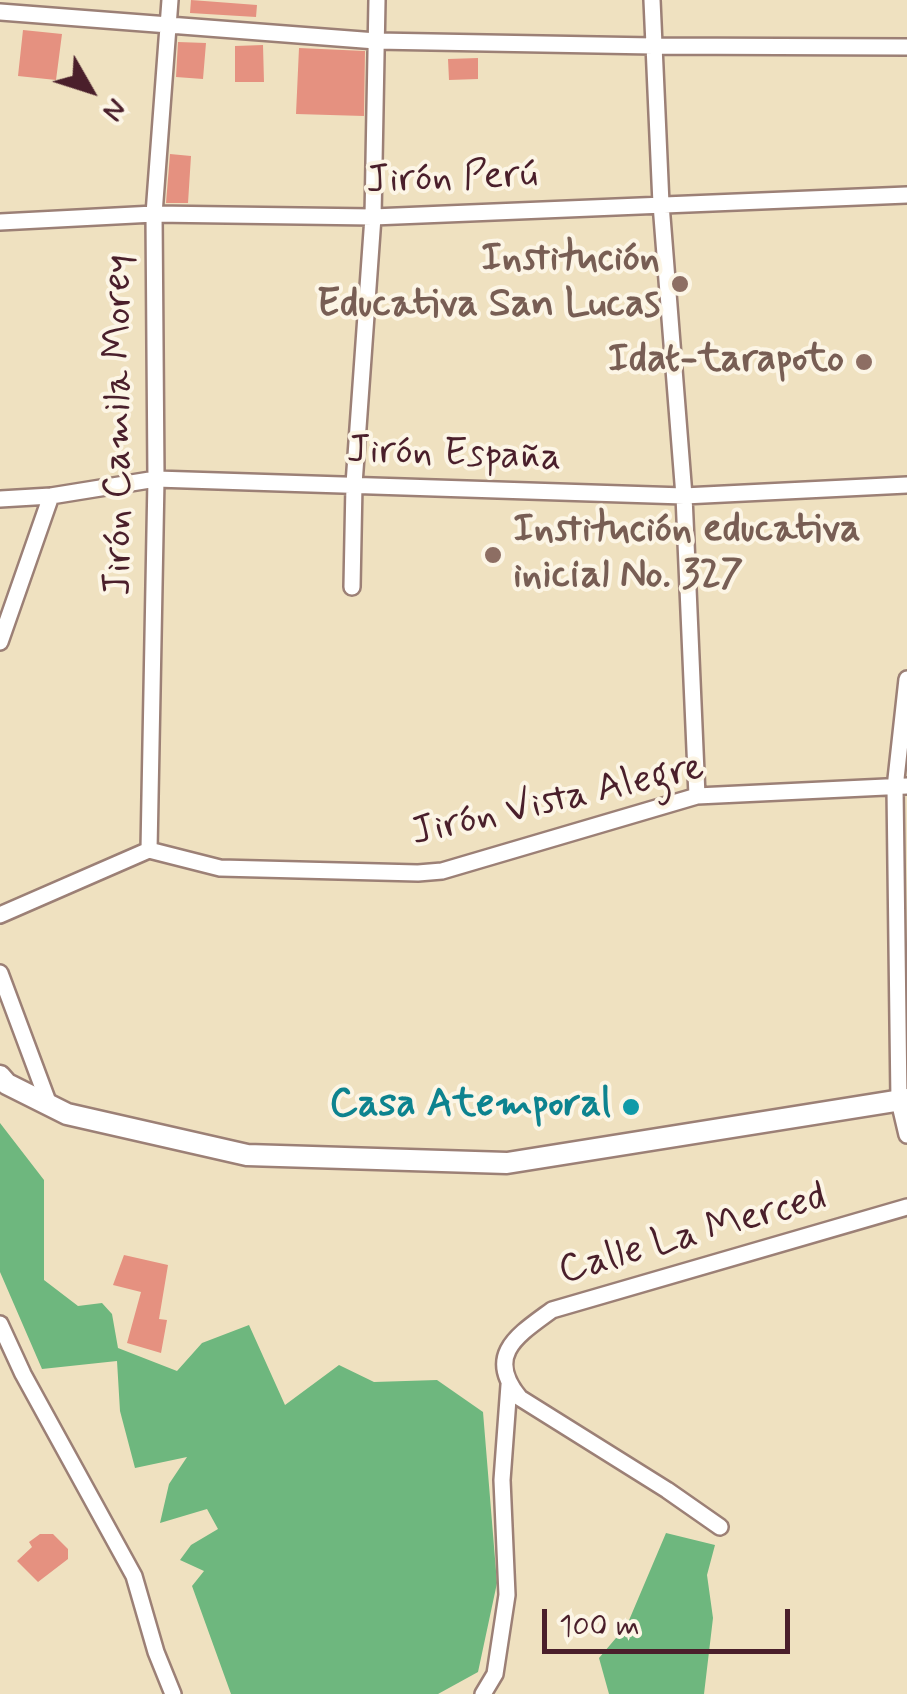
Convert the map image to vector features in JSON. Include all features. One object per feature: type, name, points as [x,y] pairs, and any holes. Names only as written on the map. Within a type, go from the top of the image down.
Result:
[{"type":"main road","points":[[0,1076],[7,1084],[67,1114],[248,1155],[508,1163],[903,1100]]},
{"type":"street","name":"Jirón Camila Morey","points":[[149,850],[156,478],[154,214],[170,0]]},
{"type":"street","points":[[352,588],[354,484],[372,217],[376,0]]},
{"type":"street","points":[[652,0],[661,204],[684,496],[697,796]]},
{"type":"street","points":[[0,12],[376,41],[907,47]]},
{"type":"street","name":"Jirón Perú","points":[[0,222],[154,214],[372,217],[907,195]]},
{"type":"street","name":"Jirón España","points":[[0,499],[51,496],[156,478],[684,496],[907,485]]},
{"type":"street","points":[[0,642],[51,496]]},
{"type":"street","points":[[907,679],[901,787],[903,1100],[907,1135]]},
{"type":"street","name":"Jirón Vista Alegre","points":[[149,850],[220,868],[442,871],[697,796],[901,787]]},
{"type":"street","points":[[0,915],[149,850]]},
{"type":"street","points":[[0,973],[50,1107]]},
{"type":"street","name":"Calle La Merced","points":[[509,1385],[504,1370],[508,1347],[552,1310],[907,1207]]},
{"type":"street","points":[[0,1324],[23,1374],[134,1576],[173,1694]]},
{"type":"street","points":[[509,1385],[520,1398],[720,1527]]},
{"type":"street","points":[[483,1694],[495,1674],[507,1595],[502,1480],[509,1385]]},
{"type":"green space","points":[[0,1123],[44,1180],[44,1280],[78,1306],[102,1303],[112,1314],[118,1348],[177,1371],[202,1343],[249,1325],[285,1405],[339,1365],[374,1382],[437,1380],[483,1412],[497,1583],[478,1672],[438,1694],[231,1694],[192,1586],[204,1571],[180,1560],[191,1545],[218,1529],[207,1509],[160,1523],[169,1484],[187,1457],[135,1468],[120,1411],[117,1361],[42,1369],[0,1272]]},
{"type":"green space","points":[[666,1533],[715,1545],[707,1575],[713,1618],[704,1694],[609,1694],[599,1658],[627,1625]]},
{"type":"building","points":[[191,0],[257,5],[256,17],[190,13]]},
{"type":"building","points":[[23,30],[62,34],[56,80],[18,76]]},
{"type":"building","points":[[178,42],[206,43],[203,79],[176,77]]},
{"type":"building","points":[[263,45],[264,82],[235,82],[235,46]]},
{"type":"building","points":[[299,48],[365,51],[364,116],[296,114]]},
{"type":"building","points":[[478,58],[478,79],[449,80],[448,59]]},
{"type":"building","points":[[170,154],[191,156],[188,203],[166,203]]},
{"type":"building","points":[[124,1255],[168,1265],[159,1319],[167,1320],[161,1353],[127,1343],[141,1292],[113,1285]]},
{"type":"building","points":[[40,1534],[53,1534],[68,1549],[68,1559],[38,1582],[17,1561],[32,1547],[29,1542]]},
{"type":"place","name":"Institución Educativa San Lucas","points":[[680,284]]},
{"type":"place","name":"Idat-tarapoto","points":[[864,362]]},
{"type":"place","name":"Institución educativa inicial No. 327","points":[[493,555]]},
{"type":"place","name":"Casa Atemporal","points":[[631,1107]]}]
